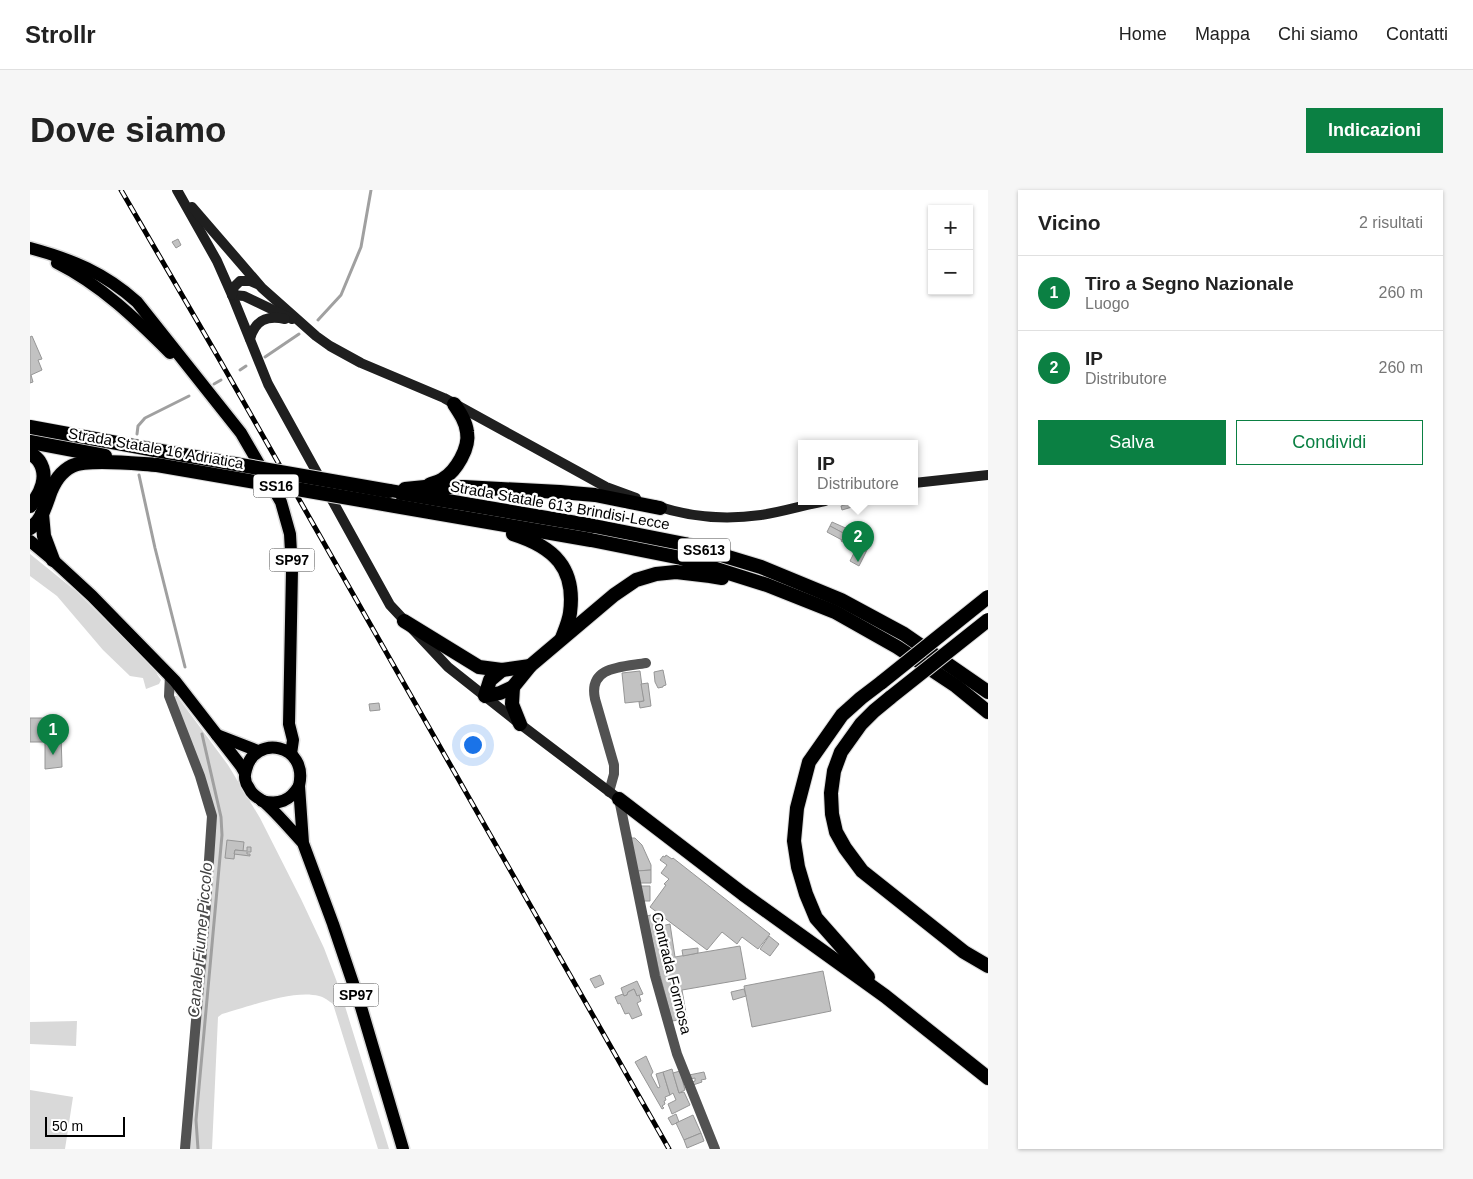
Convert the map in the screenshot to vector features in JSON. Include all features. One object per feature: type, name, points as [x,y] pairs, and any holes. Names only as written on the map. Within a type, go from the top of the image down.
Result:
[{"type":"highway","points":[[425,487],[444,479],[457,465],[464,453],[468,440],[467,432],[454,404]]},
{"type":"highway","name":"Strada Statale 16 Adriatica","points":[[30,427],[389,491]]},
{"type":"highway","name":"Strada Statale 16 Adriatica","points":[[30,442],[394,506]]},
{"type":"highway","points":[[30,453],[39,461],[44,474],[42,488],[30,506]]},
{"type":"highway","name":"SS16","points":[[30,528],[34,526],[42,514],[52,486],[61,474],[72,466],[86,462],[157,465]]},
{"type":"highway","points":[[389,491],[425,487],[519,489],[595,495],[660,508]]},
{"type":"highway","name":"Strada Statale 613 Brindisi-Lecce","points":[[389,491],[594,526],[685,544],[761,567],[840,600],[904,634],[988,692]]},
{"type":"highway","name":"Strada Statale 613 Brindisi-Lecce","points":[[394,506],[681,558],[767,585],[835,612],[897,647],[956,686],[988,712]]},
{"type":"highway","name":"SS16","points":[[42,514],[44,536],[53,560]]},
{"type":"highway","points":[[465,518],[531,540],[552,552],[565,569],[572,592],[570,614],[562,639]]},
{"type":"highway","points":[[502,670],[490,680],[485,696],[500,693],[513,687],[530,666],[614,595],[636,580],[656,574],[676,572],[741,583],[767,585]]},
{"type":"highway","points":[[885,996],[816,918],[798,867],[794,841],[797,808],[810,762],[842,715],[988,597]]},
{"type":"highway","points":[[988,620],[874,711],[861,724],[841,752],[834,771],[831,793],[832,814],[836,832],[862,871],[964,952],[988,966]]},
{"type":"highway","points":[[404,621],[479,666],[502,670],[530,666]]},
{"type":"highway","points":[[513,687],[512,704],[520,724]]},
{"type":"highway","points":[[614,796],[743,894],[885,996],[988,1078]]},
{"type":"main road","points":[[178,190],[262,288],[330,346],[361,363],[427,390],[606,487],[660,508],[699,516],[761,515],[807,505]]},
{"type":"main road","points":[[178,190],[217,261],[268,384],[390,604],[448,666],[614,796]]},
{"type":"main road","name":"SP97","points":[[30,248],[97,272],[137,302],[241,432],[281,502],[290,534],[292,570],[289,724],[293,740],[291,754]]},
{"type":"main road","name":"SP97","points":[[30,252],[44,256],[70,269],[92,283],[137,321],[216,400]]},
{"type":"main road","points":[[232,295],[234,288],[240,281],[250,281],[262,288]]},
{"type":"main road","points":[[232,295],[244,296],[304,325]]},
{"type":"main road","points":[[250,339],[252,331],[257,324],[271,317],[304,325]]},
{"type":"main road","points":[[918,483],[988,475]]},
{"type":"main road","points":[[30,540],[92,596],[170,675],[245,773]]},
{"type":"main road","points":[[217,735],[258,751]]},
{"type":"main road","points":[[275,747],[284,749],[291,754],[297,760],[301,777],[299,786],[288,799],[271,803],[262,801],[249,790],[245,773],[247,764],[258,751],[275,747]]},
{"type":"main road","name":"SP97","points":[[299,786],[303,843],[333,924],[360,1007],[402,1149]]},
{"type":"main road","name":"SP97","points":[[262,801],[303,843]]},
{"type":"street","points":[[614,796],[614,765],[595,698],[594,682],[598,676],[617,667],[646,663]]},
{"type":"street","points":[[170,675],[169,696],[200,776],[212,816],[185,1149]]},
{"type":"street","name":"Contrada Formosa","points":[[614,796],[656,976],[677,1054],[715,1149]]},
{"type":"shaded area","points":[[30,554],[77,592],[156,670],[161,680],[159,684],[146,689],[143,678],[130,676],[103,650],[57,596],[30,576]]},
{"type":"shaded area","points":[[175,696],[177,696],[228,765],[260,818],[301,899],[324,948],[340,990],[389,1149],[378,1149],[333,1004],[326,999],[309,994],[271,1000],[222,1014],[218,1017],[212,1149],[189,1149],[214,840]]},
{"type":"shaded area","points":[[77,1021],[76,1046],[30,1044],[30,1022]]},
{"type":"shaded area","points":[[30,1090],[73,1097],[65,1149],[30,1149]]},
{"type":"building","points":[[178,239],[181,245],[176,248],[172,242]]},
{"type":"building","points":[[32,336],[42,359],[38,360],[42,370],[31,375],[33,382],[30,383],[30,337]]},
{"type":"building","points":[[852,505],[852,507],[842,510],[841,506]]},
{"type":"building","points":[[854,505],[864,505],[865,507],[859,508],[859,511],[856,512]]},
{"type":"building","points":[[832,522],[859,534],[862,529],[866,531],[860,544],[868,548],[866,552],[841,541],[845,534],[830,526]]},
{"type":"building","points":[[830,526],[845,534],[842,540],[827,532]]},
{"type":"building","points":[[857,547],[866,552],[859,566],[850,561]]},
{"type":"building","points":[[663,670],[666,685],[658,688],[654,672]]},
{"type":"building","points":[[640,671],[644,701],[625,703],[622,673]]},
{"type":"building","points":[[648,683],[651,706],[640,708],[639,702],[644,701],[641,684]]},
{"type":"building","points":[[379,703],[380,710],[370,711],[369,704]]},
{"type":"building","points":[[30,718],[44,718],[44,734],[61,734],[62,767],[45,769],[45,742],[30,742]]},
{"type":"building","points":[[61,726],[61,734],[44,734],[44,727]]},
{"type":"building","points":[[629,838],[635,838],[642,845],[651,865],[651,870],[637,871]]},
{"type":"building","points":[[227,840],[244,842],[243,851],[235,850],[234,859],[225,858]]},
{"type":"building","points":[[247,847],[251,847],[251,852],[247,852],[250,856],[234,854],[235,850],[247,851]]},
{"type":"building","points":[[666,855],[673,858],[770,934],[758,949],[742,937],[737,944],[722,932],[707,950],[650,907],[669,879],[661,873],[667,865],[660,860]]},
{"type":"building","points":[[651,870],[651,883],[639,883],[637,871]]},
{"type":"building","points":[[640,886],[650,886],[650,901],[643,901]]},
{"type":"building","points":[[651,915],[652,919],[661,918],[662,926],[670,924],[675,957],[740,946],[746,979],[682,990],[687,1019],[672,1021],[647,916]]},
{"type":"building","points":[[769,936],[779,944],[770,956],[760,949]]},
{"type":"building","points":[[698,948],[698,953],[683,956],[682,950]]},
{"type":"building","points":[[823,971],[831,1011],[752,1027],[744,986]]},
{"type":"building","points":[[600,975],[604,984],[595,988],[590,979]]},
{"type":"building","points":[[637,981],[643,994],[637,996],[634,989],[624,996],[621,988]]},
{"type":"building","points":[[634,989],[641,1001],[637,1003],[642,1015],[632,1019],[629,1013],[625,1014],[615,997],[623,994],[624,996],[627,995],[628,992]]},
{"type":"building","points":[[744,989],[746,996],[733,1000],[731,992]]},
{"type":"building","points":[[646,1056],[653,1072],[651,1075],[658,1088],[660,1087],[656,1074],[663,1072],[670,1095],[665,1097],[665,1104],[662,1106],[664,1108],[662,1109],[635,1062]]},
{"type":"building","points":[[672,1069],[679,1093],[684,1092],[690,1105],[672,1114],[668,1104],[676,1100],[673,1093],[670,1095],[663,1072]]},
{"type":"building","points":[[680,1071],[685,1090],[679,1093],[673,1073]]},
{"type":"building","points":[[704,1072],[706,1079],[693,1085],[692,1082],[695,1081],[695,1078],[690,1079],[689,1075]]},
{"type":"building","points":[[676,1114],[679,1122],[672,1125],[668,1118]]},
{"type":"building","points":[[693,1115],[701,1133],[684,1140],[676,1123]]},
{"type":"building","points":[[701,1133],[704,1141],[687,1148],[684,1140]]},
{"type":"waterway","name":"Canale Fiume Piccolo","points":[[318,320],[341,295],[361,247],[371,190]]},
{"type":"waterway","name":"Canale Fiume Piccolo","points":[[265,357],[299,334]]},
{"type":"waterway","name":"Canale Fiume Piccolo","points":[[240,370],[246,366]]},
{"type":"waterway","name":"Canale Fiume Piccolo","points":[[214,384],[221,380]]},
{"type":"waterway","name":"Canale Fiume Piccolo","points":[[137,434],[138,426],[145,418],[189,396]]},
{"type":"waterway","name":"Canale Fiume Piccolo","points":[[139,475],[185,667]]},
{"type":"waterway","name":"Canale Fiume Piccolo","points":[[198,1149],[196,1120],[222,835],[221,817],[202,734]]},
{"type":"railway","points":[[121,190],[669,1149]]},
{"type":"place","name":"IP","points":[[858,562]]},
{"type":"place","name":"Tiro a Segno Nazionale","points":[[53,755]]}]
